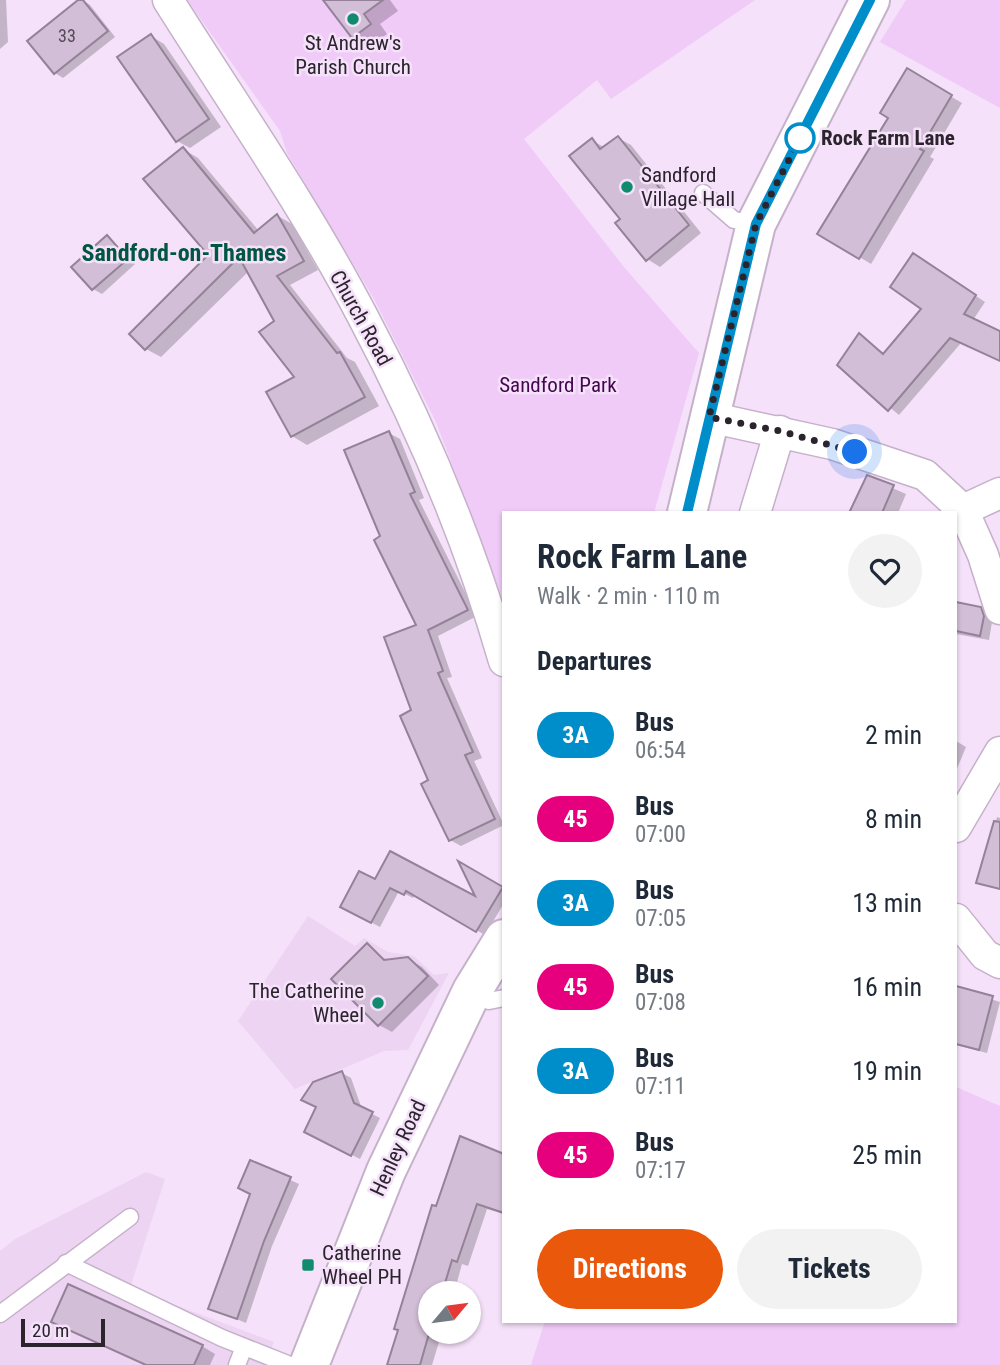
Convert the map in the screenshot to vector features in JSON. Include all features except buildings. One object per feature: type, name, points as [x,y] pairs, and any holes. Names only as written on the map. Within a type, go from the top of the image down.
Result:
[{"type":"street","name":"Church Road","points":[[168,0],[363,316],[421,435],[478,582],[502,655]]},
{"type":"street","points":[[687,511],[756,224],[870,0]]},
{"type":"street","points":[[709,417],[780,431],[925,475],[962,510],[983,555],[1000,609]]},
{"type":"street","points":[[756,511],[780,431]]},
{"type":"street","points":[[962,510],[1000,492]]},
{"type":"street","points":[[957,825],[1000,752]]},
{"type":"street","points":[[957,920],[985,955],[1000,962]]},
{"type":"street","name":"Henley Road","points":[[309,1365],[386,1171],[488,995],[502,946]]},
{"type":"lane","points":[[703,193],[734,219],[756,224]]},
{"type":"lane","points":[[0,1314],[130,1217]]},
{"type":"lane","points":[[66,1263],[244,1347],[290,1365]]},
{"type":"lane","points":[[237,1365],[244,1347]]},
{"type":"shaded area","points":[[308,916],[355,946],[364,938],[388,952],[414,956],[434,975],[449,973],[408,1050],[384,1051],[295,1089],[238,1021]]},
{"type":"shaded area","points":[[146,1172],[165,1179],[130,1288],[274,1342],[264,1365],[0,1365],[0,1251],[15,1239]]},
{"type":"green space","name":"Sandford Park","points":[[187,0],[755,0],[611,99],[597,80],[524,139],[624,267],[699,353],[655,511],[502,511],[502,597],[436,422],[374,299],[287,153],[280,131]]},
{"type":"green space","points":[[906,0],[1000,0],[1000,108],[880,42]]},
{"type":"green space","points":[[957,1087],[1000,1106],[1000,1365],[531,1365],[544,1323],[957,1323]]},
{"type":"bus line","name":"3A","points":[[687,511],[756,224],[870,0]]},
{"type":"place","name":"St Andrew's Parish Church","points":[[353,19]]},
{"type":"place","name":"Rock Farm Lane","points":[[800,138]]},
{"type":"place","name":"Sandford Village Hall","points":[[627,187]]},
{"type":"place","name":"The Catherine Wheel","points":[[378,1003]]},
{"type":"place","name":"Catherine Wheel PH","points":[[308,1265]]},
{"type":"district","name":"Sandford-on-Thames","points":[[184,253]]},
{"type":"route","points":[[800,138],[756,224],[709,417],[780,431],[855,452]]}]
